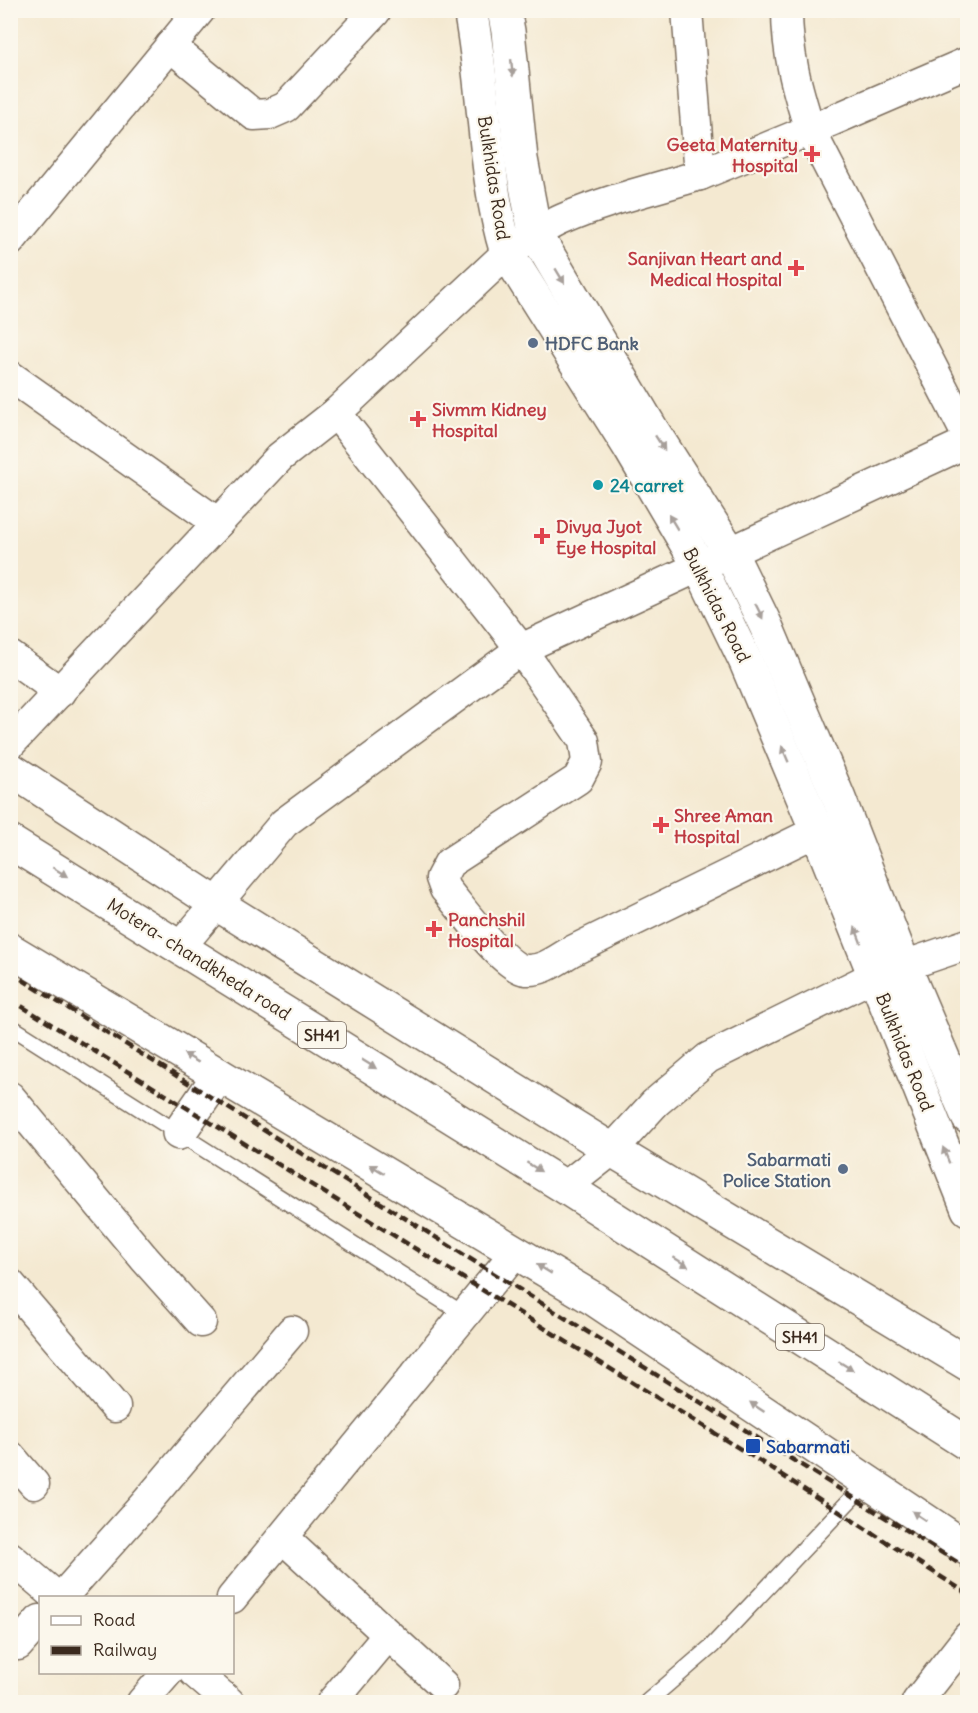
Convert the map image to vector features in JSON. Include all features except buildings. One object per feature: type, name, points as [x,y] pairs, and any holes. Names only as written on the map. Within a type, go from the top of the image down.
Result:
[{"type":"street","points":[[10,241],[200,10]]},
{"type":"street","name":"Bulkhidas Road","points":[[470,10],[475,33],[490,167],[500,231],[507,253],[630,448],[700,567],[746,662],[817,831],[968,1209]]},
{"type":"street","name":"Bulkhidas Road","points":[[504,10],[521,159],[535,233],[652,430],[730,552],[766,626],[839,799],[904,966],[968,1117]]},
{"type":"street","points":[[687,10],[700,175]]},
{"type":"street","points":[[180,947],[284,824],[521,649],[968,440],[810,130],[792,74],[787,36],[787,10]]},
{"type":"street","points":[[170,46],[254,115],[270,114],[286,107],[375,12]]},
{"type":"street","points":[[10,744],[280,457],[336,412],[507,253],[535,233],[562,219],[592,208],[700,175],[968,62]]},
{"type":"street","points":[[10,376],[218,523]]},
{"type":"street","points":[[336,412],[521,649],[584,741],[587,762],[578,779],[449,863],[441,878],[445,889],[504,960],[524,971],[544,968],[573,951],[817,831]]},
{"type":"street","points":[[10,656],[60,692]]},
{"type":"street","points":[[10,769],[218,904],[612,1150],[968,1364]]},
{"type":"street","name":"Motera- chandkheda road","points":[[10,842],[566,1187],[968,1444]]},
{"type":"street","points":[[566,1187],[612,1150],[655,1103],[708,1058],[874,976],[968,944]]},
{"type":"street","points":[[10,950],[594,1299],[968,1549]]},
{"type":"street","points":[[179,1133],[219,1075]]},
{"type":"street","points":[[10,1097],[144,1258],[201,1322]]},
{"type":"street","points":[[234,1596],[516,1252]]},
{"type":"street","points":[[10,1284],[115,1407]]},
{"type":"street","points":[[62,1596],[153,1495],[292,1331]]},
{"type":"street","points":[[10,1456],[34,1484]]},
{"type":"street","points":[[283,1538],[442,1685]]},
{"type":"street","points":[[10,1557],[58,1596]]},
{"type":"street","points":[[18,1645],[39,1621]]},
{"type":"street","points":[[332,1702],[388,1635]]},
{"type":"street","points":[[917,1702],[968,1637]]},
{"type":"street","points":[[196,1674],[229,1702]]},
{"type":"lane","points":[[10,1026],[465,1315]]},
{"type":"lane","points":[[647,1702],[712,1646],[868,1481]]},
{"type":"railway","points":[[10,972],[968,1569]]},
{"type":"railway","points":[[10,999],[747,1453],[968,1594]]},
{"type":"place","name":"Geeta Maternity Hospital","points":[[812,154]]},
{"type":"place","name":"Sanjivan Heart and Medical Hospital","points":[[796,268]]},
{"type":"place","name":"HDFC Bank","points":[[533,343]]},
{"type":"place","name":"Sivmm Kidney Hospital","points":[[418,419]]},
{"type":"place","name":"24 carret","points":[[598,485]]},
{"type":"place","name":"Divya Jyot Eye Hospital","points":[[542,536]]},
{"type":"place","name":"Shree Aman Hospital","points":[[661,825]]},
{"type":"place","name":"Panchshil Hospital","points":[[434,929]]},
{"type":"place","name":"Sabarmati Police Station","points":[[843,1169]]},
{"type":"place","name":"Sabarmati","points":[[753,1446]]}]
